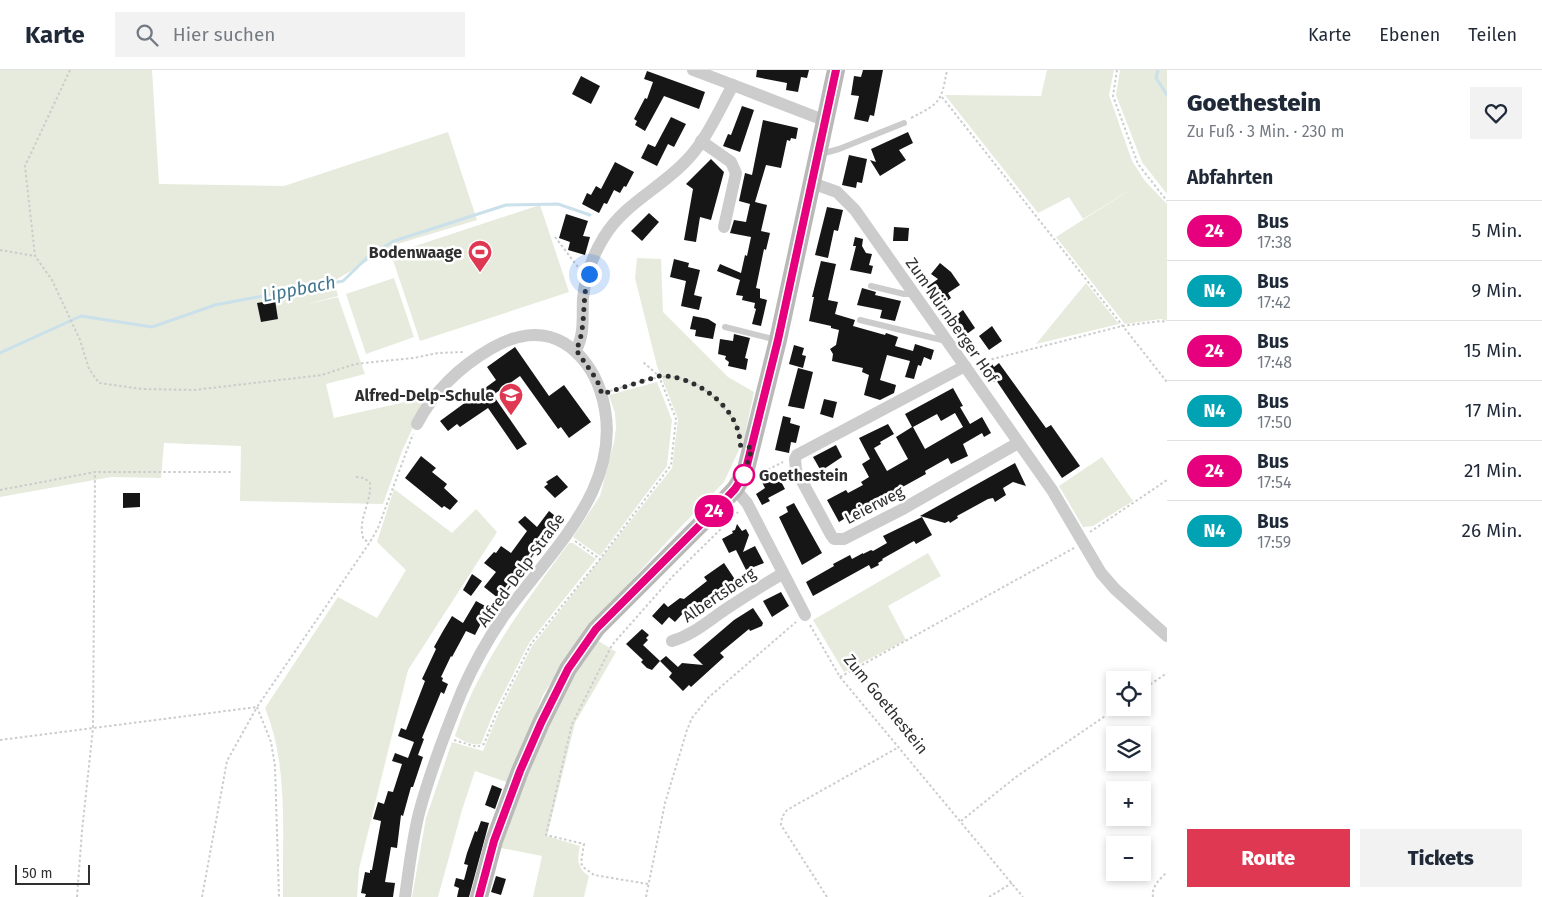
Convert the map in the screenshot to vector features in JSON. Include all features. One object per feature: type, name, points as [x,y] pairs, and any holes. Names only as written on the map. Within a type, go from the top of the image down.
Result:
[{"type":"main road","points":[[479,897],[494,841],[520,771],[544,715],[568,669],[596,629],[735,489],[745,473],[778,340],[836,70]]},
{"type":"street","points":[[693,70],[826,121]]},
{"type":"street","points":[[576,350],[581,338],[584,296],[597,251],[613,224],[637,200],[675,172],[695,151],[733,85]]},
{"type":"street","points":[[701,141],[725,156],[734,167],[736,173],[724,227]]},
{"type":"street","name":"Zum Nürnberger Hof","points":[[812,183],[836,192],[847,200],[1052,490],[1101,573],[1167,636]]},
{"type":"street","name":"Alfred-Delp-Straße","points":[[404,897],[419,813],[463,690],[502,619],[566,535],[590,499],[604,456],[608,431],[606,411],[597,380],[576,350],[562,342],[534,334],[507,340],[478,357],[450,377],[426,406],[417,424]]},
{"type":"street","points":[[795,459],[801,452],[965,366]]},
{"type":"street","name":"Leierweg","points":[[795,459],[796,470],[831,535],[834,539],[844,539],[901,510],[1018,443]]},
{"type":"street","points":[[735,489],[747,503],[782,574],[805,615]]},
{"type":"street","name":"Albertsberg","points":[[672,642],[699,629],[748,594],[782,574]]},
{"type":"lane","points":[[818,154],[840,149],[904,123]]},
{"type":"lane","points":[[871,286],[904,294],[914,294]]},
{"type":"lane","points":[[860,320],[947,341]]},
{"type":"lane","points":[[725,327],[778,340]]},
{"type":"path","points":[[70,70],[24,166],[35,256],[52,280],[80,340],[89,369],[99,383],[142,389],[194,390],[322,375],[355,364],[414,358],[438,353],[458,354],[467,352]]},
{"type":"path","points":[[904,123],[934,106],[942,97],[947,70]]},
{"type":"path","points":[[1117,70],[1113,96],[1138,164],[1167,202]]},
{"type":"path","points":[[942,97],[1167,382]]},
{"type":"path","points":[[554,237],[578,267],[589,274]]},
{"type":"path","points":[[0,250],[35,256]]},
{"type":"path","points":[[965,366],[1122,326],[1161,321],[1167,322]]},
{"type":"path","points":[[445,736],[477,747],[484,744],[497,712],[531,644],[600,559],[671,465],[676,419],[659,376],[643,362]]},
{"type":"path","points":[[602,394],[659,376],[678,377],[703,388],[726,410],[738,428],[740,445],[752,448]]},
{"type":"path","points":[[202,897],[228,761],[257,707],[378,528],[417,424]]},
{"type":"path","points":[[745,473],[754,476],[781,462],[795,459]]},
{"type":"path","points":[[77,897],[82,831],[94,728],[94,472]]},
{"type":"path","points":[[0,490],[94,472],[231,472]]},
{"type":"path","points":[[356,477],[364,478],[370,483],[371,494],[361,532],[364,540],[370,542]]},
{"type":"path","points":[[840,678],[1077,546],[1088,534],[1167,480]]},
{"type":"path","points":[[648,884],[589,872],[580,863],[584,844],[546,835],[572,724],[612,645],[673,576],[747,503]]},
{"type":"path","points":[[566,535],[600,559]]},
{"type":"path","points":[[646,897],[665,803],[692,718],[709,698],[805,615]]},
{"type":"path","name":"Zum Goethestein","points":[[805,615],[840,678],[1023,897]]},
{"type":"path","points":[[1151,684],[1167,673]]},
{"type":"path","points":[[0,740],[257,707]]},
{"type":"path","points":[[257,707],[271,742],[275,766],[279,897]]},
{"type":"path","points":[[961,821],[1016,777],[1106,716]]},
{"type":"path","points":[[827,897],[781,825],[782,817],[787,810],[899,747]]},
{"type":"path","points":[[1153,897],[1152,892],[1167,872]]},
{"type":"path","points":[[989,897],[1012,883]]},
{"type":"shaded area","points":[[0,70],[152,70],[159,184],[284,186],[448,132],[477,220],[394,245],[334,281],[338,296],[304,305],[338,297],[365,374],[326,384],[334,418],[427,397],[402,451],[383,504],[240,501],[241,446],[164,443],[161,478],[111,477],[0,497]]},
{"type":"shaded area","points":[[1047,70],[1114,70],[1109,95],[1132,161],[1145,181],[1167,204],[1167,321],[1161,319],[1125,324],[1056,237],[1144,181],[1083,219],[1069,197],[1038,213],[945,95],[1041,96]]},
{"type":"shaded area","points":[[1120,70],[1167,70],[1167,194],[1142,162],[1116,95]]},
{"type":"shaded area","name":"Bodenwaage","points":[[540,205],[569,292],[420,341],[391,254]]},
{"type":"shaded area","points":[[637,258],[661,259],[663,312],[728,377],[754,392],[744,439],[724,482],[580,637],[543,695],[509,783],[475,771],[438,897],[412,897],[426,818],[452,742],[483,751],[499,712],[532,646],[672,468],[678,419],[657,366],[635,278]]},
{"type":"shaded area","points":[[394,278],[414,337],[366,354],[346,294]]},
{"type":"shaded area","points":[[1086,283],[1119,324],[1036,344]]},
{"type":"shaded area","points":[[657,382],[672,420],[667,466],[600,556],[573,537],[600,496],[614,442],[616,428],[615,413],[609,395]]},
{"type":"shaded area","points":[[1102,457],[1133,501],[1093,526],[1083,527],[1059,486]]},
{"type":"shaded area","points":[[394,489],[452,533],[476,509],[497,532],[408,670],[359,869],[357,897],[283,897],[283,801],[281,777],[273,730],[265,708],[338,597],[377,618],[406,570],[377,542]]},
{"type":"shaded area","points":[[569,543],[573,543],[596,559],[529,643],[494,712],[481,744],[471,744],[461,740],[455,736],[476,684],[504,635]]},
{"type":"shaded area","points":[[928,553],[941,576],[888,606],[906,640],[844,672],[813,620]]},
{"type":"shaded area","points":[[597,640],[616,652],[575,723],[547,836],[580,846],[578,855],[580,867],[589,876],[584,897],[533,897],[542,856],[501,848],[527,774],[562,694]]},
{"type":"building","points":[[757,70],[809,70],[807,78],[801,77],[798,92],[786,90],[787,83],[756,77]]},
{"type":"building","points":[[863,70],[883,70],[874,116],[870,115],[868,122],[854,119],[859,96],[851,95],[854,76],[861,77]]},
{"type":"building","points":[[647,71],[705,92],[699,109],[664,96],[645,131],[635,125],[637,121],[634,119],[645,98],[647,99],[653,82],[644,79]]},
{"type":"building","points":[[581,76],[600,86],[591,104],[572,94]]},
{"type":"building","points":[[742,106],[754,110],[740,152],[723,146],[728,134],[731,135]]},
{"type":"building","points":[[671,117],[686,124],[674,147],[668,144],[657,166],[641,158],[648,144],[655,147]]},
{"type":"building","points":[[763,120],[798,128],[796,139],[791,138],[790,141],[787,140],[781,168],[766,165],[755,202],[767,205],[761,231],[770,233],[766,250],[764,249],[756,288],[760,289],[760,298],[767,300],[761,326],[752,324],[756,309],[754,308],[755,303],[742,300],[743,296],[736,295],[740,280],[717,271],[720,264],[741,273],[745,255],[747,256],[751,237],[730,233],[734,220],[746,222],[750,204],[739,201],[745,173],[752,175]]},
{"type":"building","points":[[908,132],[913,143],[899,150],[906,160],[880,176],[870,160],[876,162],[871,149]]},
{"type":"building","points":[[849,155],[867,159],[862,183],[857,182],[856,188],[842,185]]},
{"type":"building","points":[[711,159],[724,172],[711,220],[700,217],[696,242],[684,240],[693,189],[686,184]]},
{"type":"building","points":[[615,162],[634,172],[626,187],[624,186],[620,193],[614,190],[607,204],[604,203],[599,213],[582,204],[587,193],[591,195],[596,186],[601,189]]},
{"type":"building","points":[[827,207],[843,210],[838,231],[834,230],[828,258],[815,255]]},
{"type":"building","points":[[649,213],[659,222],[642,241],[631,231]]},
{"type":"building","points":[[566,214],[588,221],[583,236],[590,237],[585,255],[568,250],[570,242],[559,238]]},
{"type":"building","points":[[894,227],[909,228],[908,241],[893,241]]},
{"type":"building","points":[[855,237],[863,239],[862,246],[866,253],[872,254],[869,265],[873,266],[871,274],[850,270],[856,246],[853,246]]},
{"type":"building","points":[[674,259],[689,263],[688,267],[700,270],[694,295],[702,297],[699,310],[681,306],[686,281],[670,277]]},
{"type":"building","points":[[821,261],[836,264],[828,300],[838,302],[835,314],[855,320],[853,326],[898,337],[895,346],[913,351],[915,344],[934,350],[931,360],[924,357],[921,366],[918,365],[914,379],[905,377],[910,361],[887,355],[880,380],[896,385],[894,393],[880,400],[864,395],[869,375],[862,372],[863,368],[832,361],[833,354],[830,349],[836,345],[839,330],[831,328],[831,326],[809,321],[814,297],[812,297]]},
{"type":"building","points":[[940,263],[951,272],[960,285],[948,293],[951,298],[940,306],[927,287],[938,279],[931,274]]},
{"type":"building","points":[[862,288],[876,292],[875,295],[901,301],[895,321],[880,318],[882,310],[857,305]]},
{"type":"building","points":[[275,300],[278,319],[261,322],[257,303]]},
{"type":"building","points":[[963,310],[975,328],[963,337],[950,320]]},
{"type":"building","points":[[693,316],[708,319],[716,324],[713,339],[695,336],[696,330],[690,329]]},
{"type":"building","points":[[992,326],[1002,341],[989,350],[979,336]]},
{"type":"building","points":[[734,334],[750,338],[745,358],[748,359],[746,370],[728,366],[729,362],[725,359],[726,356],[718,354],[720,339],[733,341]]},
{"type":"building","points":[[794,345],[804,348],[802,355],[806,356],[803,368],[789,364]]},
{"type":"building","points":[[515,347],[549,396],[564,385],[591,422],[569,438],[561,427],[558,429],[520,376],[493,395],[527,444],[517,450],[488,408],[460,427],[457,424],[448,431],[440,421],[496,380],[487,367]]},
{"type":"building","points":[[999,363],[1046,428],[1051,425],[1080,466],[1062,478],[996,380],[994,382],[985,368],[992,364],[994,367]]},
{"type":"building","points":[[798,368],[813,372],[804,409],[788,406]]},
{"type":"building","points":[[953,388],[963,406],[960,407],[970,424],[982,417],[991,433],[984,437],[982,433],[963,444],[968,456],[951,464],[948,458],[925,471],[926,474],[879,500],[878,498],[839,522],[827,500],[846,490],[848,493],[863,485],[861,482],[869,477],[862,464],[870,459],[859,438],[888,424],[894,434],[874,448],[887,471],[908,459],[896,437],[912,427],[905,414]],"holes":[[[955,413],[963,427],[925,449],[913,427],[937,414],[941,421]]]},
{"type":"building","points":[[824,399],[837,402],[833,418],[820,414]]},
{"type":"building","points":[[783,416],[791,418],[790,423],[800,426],[796,443],[791,442],[789,453],[775,450]]},
{"type":"building","points":[[836,445],[842,457],[821,471],[813,457]]},
{"type":"building","points":[[421,456],[436,468],[432,472],[447,484],[444,488],[458,501],[450,510],[444,506],[442,508],[405,478]]},
{"type":"building","points":[[1015,463],[1026,486],[1013,482],[1003,488],[1006,495],[995,502],[993,498],[988,499],[957,516],[958,518],[950,523],[949,521],[945,523],[920,516]]},
{"type":"building","points":[[777,474],[785,489],[768,498],[770,501],[762,505],[756,494],[765,488],[762,482]]},
{"type":"building","points":[[557,475],[568,487],[555,498],[544,487],[548,484],[546,482]]},
{"type":"building","points":[[123,493],[140,493],[140,507],[123,508]]},
{"type":"building","points":[[794,503],[822,553],[802,565],[779,517],[788,512],[786,507]]},
{"type":"building","points":[[549,511],[559,519],[498,598],[484,587],[496,572],[484,563],[501,546],[511,553],[527,531],[518,522],[525,516],[537,527]]},
{"type":"building","points":[[922,517],[932,535],[916,544],[914,541],[882,559],[878,563],[879,565],[871,569],[869,565],[813,596],[806,582],[850,555],[852,559],[863,553],[873,551],[887,543],[883,536]]},
{"type":"building","points":[[737,524],[742,531],[746,529],[749,535],[743,552],[755,546],[764,563],[746,570],[736,550],[729,553],[722,539],[733,533],[732,531],[735,530]]},
{"type":"building","points":[[724,563],[736,581],[709,599],[713,605],[703,612],[700,608],[689,613],[686,610],[675,622],[669,617],[662,625],[652,616],[664,603],[668,607],[680,598],[684,599],[707,581],[704,577]]},
{"type":"building","points":[[472,574],[482,581],[471,596],[463,590]]},
{"type":"building","points":[[781,592],[789,606],[772,617],[763,601]]},
{"type":"building","points":[[476,601],[489,608],[475,635],[466,631],[441,677],[443,678],[442,681],[448,684],[444,694],[441,692],[422,738],[424,739],[418,755],[423,757],[413,787],[411,787],[403,816],[401,815],[397,848],[391,847],[385,882],[395,883],[393,897],[365,897],[366,894],[361,893],[365,872],[370,873],[370,870],[372,870],[381,821],[373,819],[378,802],[384,804],[388,791],[393,792],[402,764],[392,761],[395,753],[408,758],[414,742],[398,736],[401,728],[406,730],[425,681],[422,679],[436,649],[434,647],[443,631],[452,616],[463,623]]},
{"type":"building","points":[[753,608],[763,623],[762,626],[750,631],[749,629],[720,653],[724,657],[691,687],[689,685],[683,691],[669,677],[672,673],[660,661],[666,656],[678,667],[682,663],[703,665],[693,655],[734,620]]},
{"type":"building","points":[[642,629],[649,635],[646,638],[648,640],[643,645],[660,661],[652,670],[641,662],[643,660],[626,644]]},
{"type":"building","points":[[492,785],[502,789],[495,809],[485,805]]},
{"type":"building","points":[[481,821],[489,823],[469,897],[457,897],[459,888],[454,886],[456,878],[464,880],[468,865],[464,864],[467,853]]},
{"type":"building","points":[[496,876],[506,879],[501,895],[491,892]]},
{"type":"waterway","points":[[1158,70],[1156,78],[1167,95]]},
{"type":"waterway","name":"Lippbach","points":[[0,353],[81,316],[152,327],[215,305],[343,281],[370,255],[394,241],[506,205],[558,204],[590,215]]},
{"type":"bus line","name":"24","points":[[479,897],[494,841],[520,771],[555,692],[581,648],[596,629],[735,489],[745,473],[794,271],[836,70]]},
{"type":"place","name":"Bodenwaage","points":[[480,273]]},
{"type":"place","name":"Alfred-Delp-Schule","points":[[511,416]]},
{"type":"place","name":"Goethestein","points":[[744,475]]},
{"type":"route","points":[[589,274],[584,296],[581,338],[576,350],[597,380],[602,394],[659,376],[678,377],[703,388],[726,410],[738,428],[740,445],[752,448],[744,475]]}]
